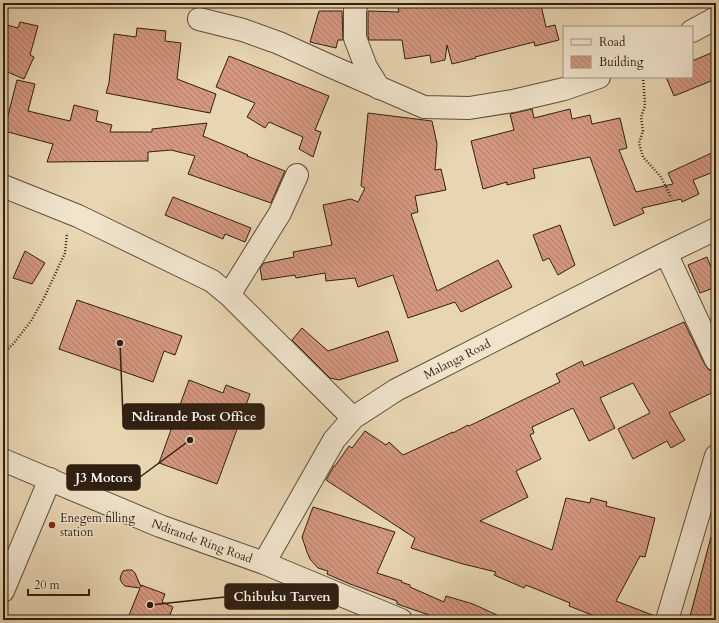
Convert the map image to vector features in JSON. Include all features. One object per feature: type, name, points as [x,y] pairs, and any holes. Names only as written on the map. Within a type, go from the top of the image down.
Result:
[{"type":"street","points":[[358,3],[355,10],[355,38],[366,67],[379,88]]},
{"type":"street","points":[[693,30],[716,18]]},
{"type":"street","points":[[199,19],[243,30],[279,43],[424,107],[469,108],[513,101],[564,89],[596,78]]},
{"type":"street","points":[[229,295],[280,213],[297,175]]},
{"type":"street","points":[[3,186],[85,220],[212,281],[229,295],[353,418]]},
{"type":"street","name":"Malanga Road","points":[[264,563],[334,440],[353,418],[396,390],[716,229]]},
{"type":"street","points":[[666,253],[716,360]]},
{"type":"street","points":[[668,620],[716,456]]},
{"type":"street","name":"Ndirande Ring Road","points":[[3,460],[160,526],[264,563],[401,620]]},
{"type":"street","points":[[3,591],[10,554],[50,479]]},
{"type":"path","points":[[643,78],[645,106],[641,117],[643,131],[640,144],[641,150],[643,157],[661,176],[670,198]]},
{"type":"path","points":[[4,353],[14,344],[31,321],[44,298],[65,253],[67,231]]},
{"type":"path","points":[[3,244],[5,278],[3,318],[5,336],[3,370]]},
{"type":"path","points":[[3,374],[5,397]]},
{"type":"building","points":[[397,3],[533,3],[534,7],[541,5],[546,27],[555,25],[559,40],[535,46],[534,42],[452,64],[447,45],[445,60],[431,63],[430,55],[405,59],[402,40],[369,40],[368,36],[368,11],[399,12]]},
{"type":"building","points":[[319,11],[342,11],[343,40],[338,40],[336,48],[310,42]]},
{"type":"building","points":[[20,22],[38,26],[30,55],[34,57],[24,79],[3,70],[3,24],[18,28]]},
{"type":"building","points":[[137,28],[166,31],[165,41],[181,43],[177,79],[216,94],[210,113],[106,93],[109,83],[114,34],[136,37]]},
{"type":"building","points":[[716,51],[716,79],[674,96],[666,78],[693,78],[693,61]]},
{"type":"building","points":[[229,56],[329,96],[315,130],[321,132],[313,157],[299,149],[303,137],[269,122],[265,128],[247,117],[255,103],[216,87]]},
{"type":"building","points":[[17,80],[35,84],[28,111],[70,121],[74,105],[98,111],[96,121],[112,125],[110,132],[152,132],[152,129],[207,123],[203,136],[285,171],[271,203],[188,174],[195,156],[171,150],[148,152],[148,161],[47,162],[53,144],[4,131]]},
{"type":"building","points":[[532,109],[534,118],[570,109],[572,119],[590,115],[592,124],[620,118],[627,148],[619,150],[636,192],[673,184],[668,173],[716,151],[716,171],[693,180],[699,194],[682,202],[681,199],[642,208],[644,213],[614,226],[590,157],[533,169],[535,178],[507,185],[507,182],[483,189],[471,141],[514,130],[510,114]]},
{"type":"building","points":[[368,113],[432,121],[437,144],[435,170],[441,169],[446,190],[415,196],[418,212],[411,214],[437,291],[498,260],[512,287],[461,312],[455,302],[408,318],[393,275],[358,287],[355,278],[326,281],[325,273],[296,278],[295,275],[262,280],[260,268],[264,263],[294,257],[293,252],[332,245],[323,205],[351,199],[358,202],[365,188],[361,186]]},
{"type":"building","points":[[173,197],[251,228],[245,242],[225,234],[223,239],[165,215]]},
{"type":"building","points":[[560,225],[575,265],[558,275],[549,258],[543,261],[533,235]]},
{"type":"building","points":[[25,251],[45,263],[32,284],[13,278]]},
{"type":"building","points":[[707,257],[716,280],[716,287],[700,293],[688,265]]},
{"type":"building","points":[[77,300],[182,336],[175,355],[164,351],[153,382],[59,349]]},
{"type":"building","points":[[684,322],[705,365],[712,371],[716,380],[716,391],[669,413],[685,440],[671,448],[667,441],[633,459],[618,429],[650,413],[633,383],[600,398],[615,428],[589,441],[573,408],[532,427],[534,433],[530,435],[541,459],[516,471],[528,497],[480,521],[552,550],[566,498],[590,503],[591,498],[607,502],[606,506],[655,518],[645,557],[640,556],[616,601],[655,616],[655,620],[605,620],[569,606],[570,603],[526,585],[524,588],[494,575],[496,572],[463,564],[411,548],[415,538],[326,480],[334,466],[349,446],[352,448],[365,431],[386,445],[389,442],[403,455],[468,425],[469,426],[560,382],[556,374],[582,361],[584,366]]},
{"type":"building","points":[[302,328],[328,351],[388,331],[398,361],[339,380],[330,378],[292,340]]},
{"type":"building","points":[[189,380],[223,393],[226,385],[250,394],[217,484],[159,463]]},
{"type":"building","points":[[313,507],[395,532],[377,573],[402,581],[401,582],[410,585],[410,587],[444,602],[446,596],[473,604],[508,620],[444,620],[397,604],[397,601],[327,574],[328,571],[318,568],[310,559],[302,537]]},
{"type":"building","points":[[711,537],[716,538],[716,620],[689,620]]},
{"type":"building","points":[[132,570],[135,573],[141,587],[141,585],[165,594],[162,602],[173,607],[168,620],[127,620],[140,588],[125,586],[122,583],[120,579],[121,575],[123,571]]},
{"type":"place","name":"Ndirande Post Office","points":[[120,343]]},
{"type":"place","name":"J3 Motors","points":[[190,440]]},
{"type":"place","name":"Enegem filling station","points":[[52,525]]},
{"type":"place","name":"Chibuku Tarven","points":[[150,605]]}]
